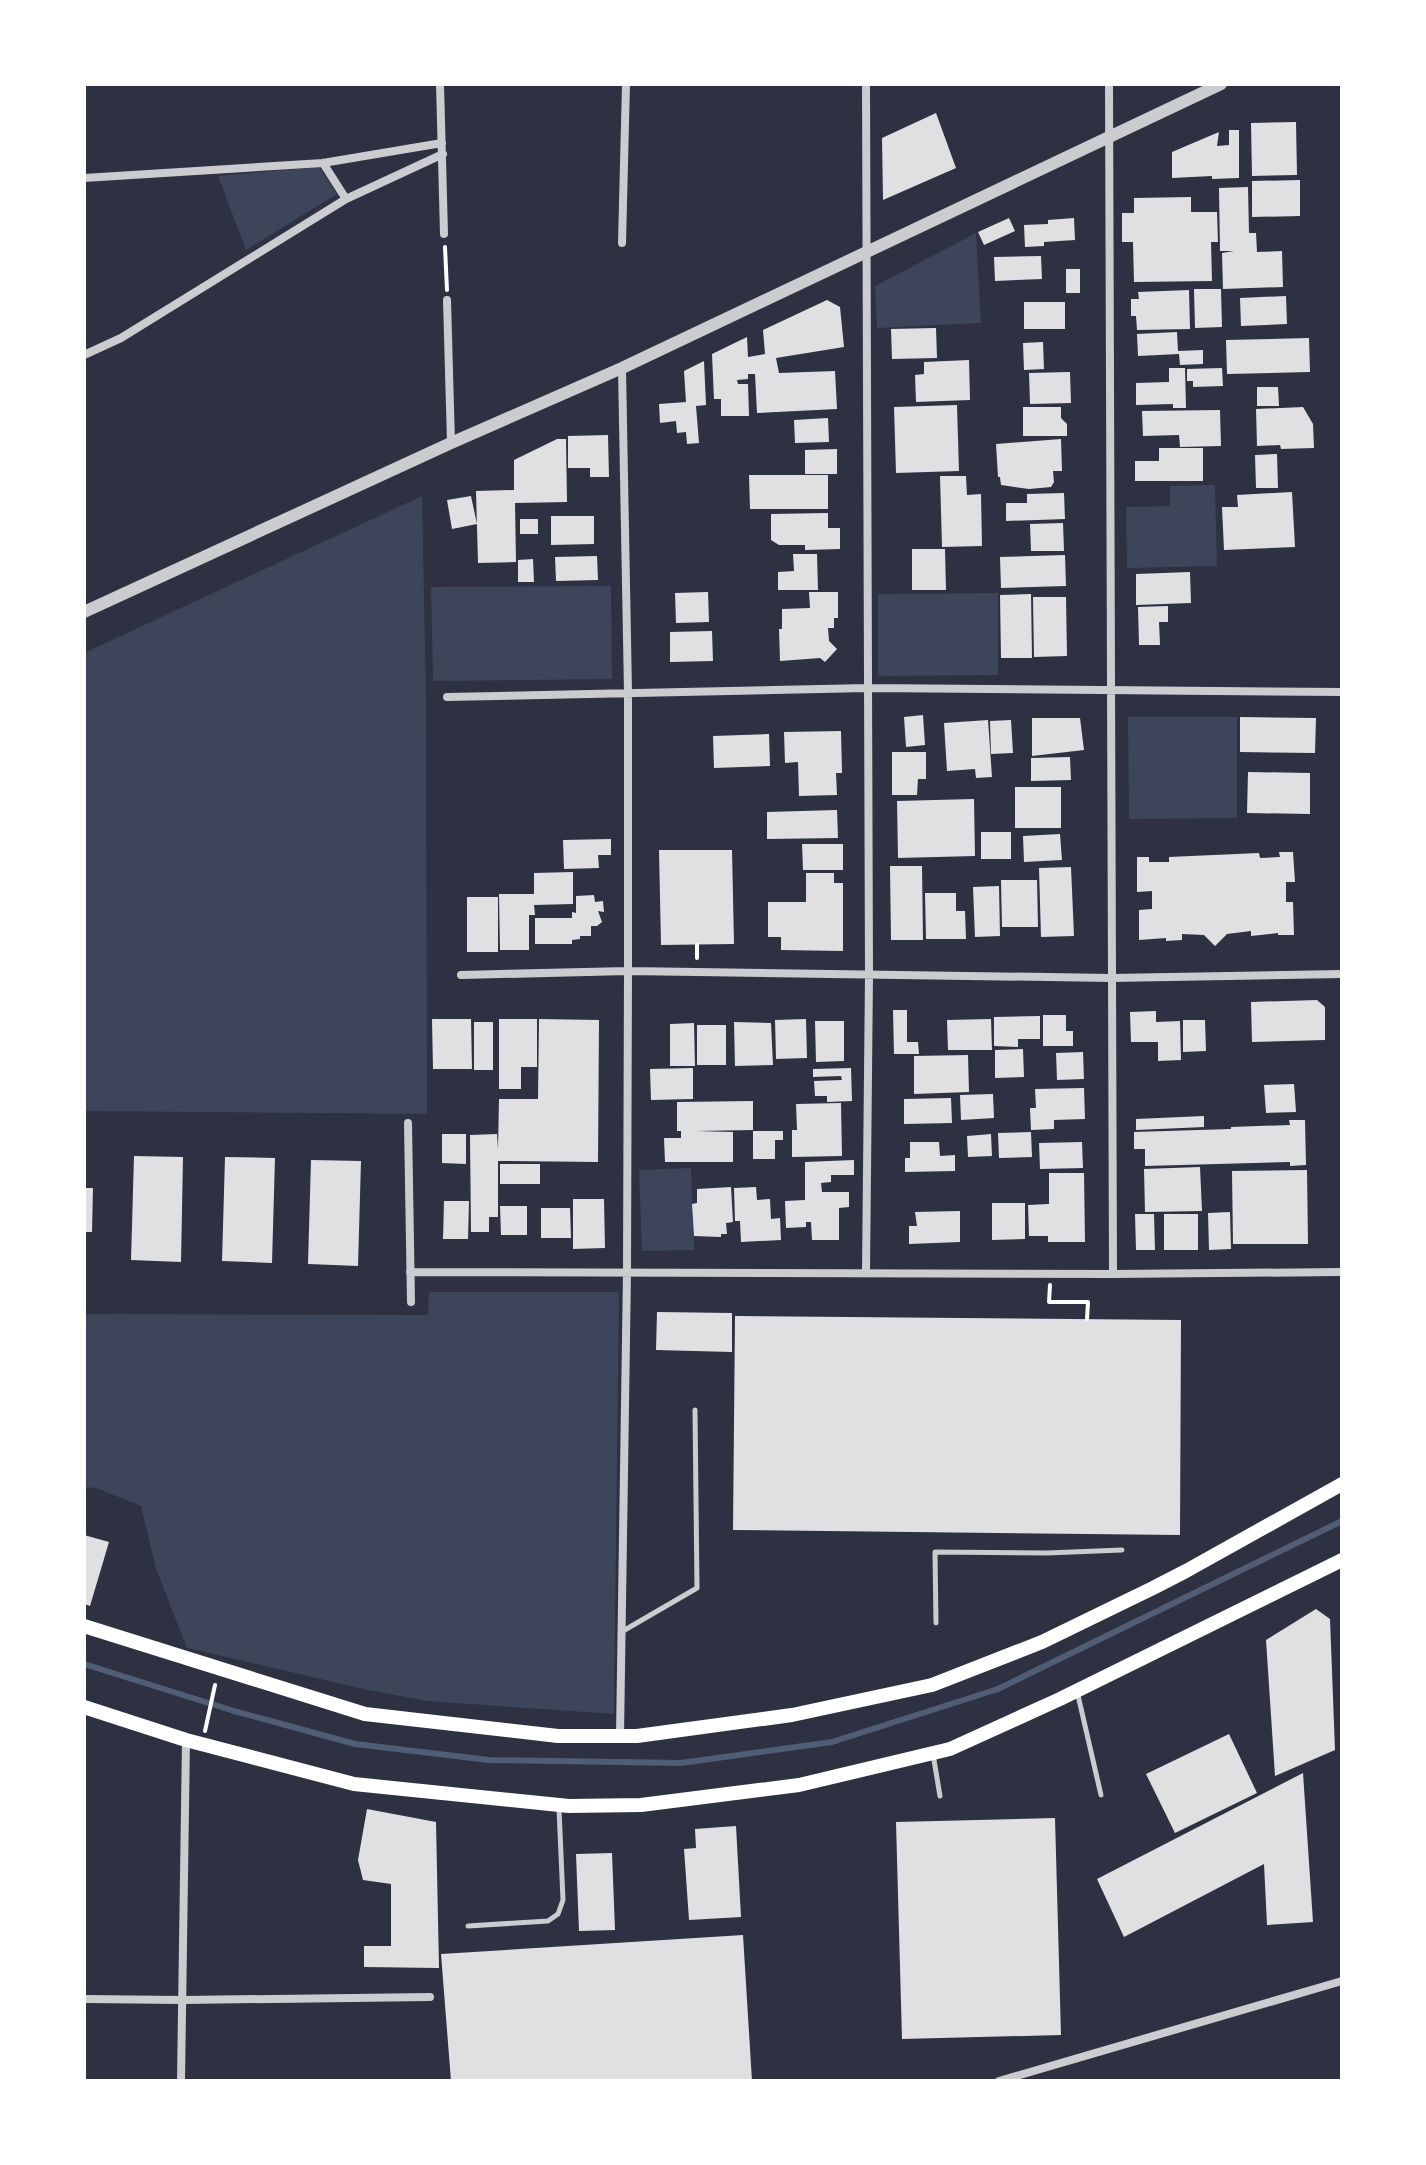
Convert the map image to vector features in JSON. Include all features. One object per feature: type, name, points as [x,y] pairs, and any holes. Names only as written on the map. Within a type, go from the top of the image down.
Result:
[{"type":"main road","points":[[84,1626],[365,1714],[558,1736],[637,1736],[792,1715],[932,1685],[1042,1642],[1186,1571],[1342,1484]]},
{"type":"main road","points":[[84,1707],[186,1740],[354,1784],[559,1805],[641,1805],[799,1785],[950,1749],[1077,1691],[1342,1560]]},
{"type":"street","points":[[440,84],[444,234]]},
{"type":"street","points":[[622,243],[626,84]]},
{"type":"street","points":[[866,84],[869,975],[866,1272]]},
{"type":"street","points":[[1109,84],[1113,1274]]},
{"type":"street","points":[[84,612],[622,368],[1221,84]]},
{"type":"street","points":[[84,178],[323,163],[442,143]]},
{"type":"street","points":[[84,355],[121,338],[346,199],[443,154]]},
{"type":"street","points":[[323,163],[346,199]]},
{"type":"street","points":[[447,300],[451,443]]},
{"type":"street","points":[[620,1736],[628,971],[628,692],[622,368]]},
{"type":"street","points":[[447,697],[868,688],[1342,692]]},
{"type":"street","points":[[461,975],[628,971],[1112,978],[1342,974]]},
{"type":"street","points":[[408,1123],[411,1302]]},
{"type":"street","points":[[410,1272],[1342,1272]]},
{"type":"street","points":[[181,2081],[186,1740]]},
{"type":"street","points":[[999,2081],[1342,1981]]},
{"type":"street","points":[[84,1999],[430,1997]]},
{"type":"lane","points":[[622,1631],[697,1588],[695,1410]]},
{"type":"lane","points":[[936,1623],[935,1552],[1122,1550]]},
{"type":"lane","points":[[1077,1691],[1101,1795]]},
{"type":"lane","points":[[933,1753],[940,1796]]},
{"type":"lane","points":[[468,1926],[548,1921],[558,1914],[563,1900],[559,1805]]},
{"type":"path","points":[[444,234],[447,300]]},
{"type":"path","points":[[1049,1302],[1088,1302],[1087,1319]]},
{"type":"path","points":[[204,1734],[216,1680]]},
{"type":"shaded area","points":[[319,167],[337,194],[246,250],[218,176]]},
{"type":"shaded area","points":[[976,233],[981,323],[877,328],[875,286]]},
{"type":"shaded area","points":[[1215,485],[1217,566],[1127,568],[1126,507],[1170,506],[1170,486]]},
{"type":"shaded area","points":[[422,496],[427,1114],[84,1111],[84,653]]},
{"type":"shaded area","points":[[611,586],[612,679],[433,681],[431,587]]},
{"type":"shaded area","points":[[998,593],[998,675],[878,676],[878,594]]},
{"type":"shaded area","points":[[1128,717],[1237,717],[1237,818],[1129,819]]},
{"type":"shaded area","points":[[691,1168],[694,1250],[642,1251],[639,1170]]},
{"type":"shaded area","points":[[429,1292],[619,1292],[614,1714],[427,1701],[187,1648],[156,1569],[141,1506],[96,1488],[84,1487],[84,1314],[428,1315]]},
{"type":"building","points":[[936,113],[956,168],[883,200],[882,138]]},
{"type":"building","points":[[1296,122],[1297,175],[1252,176],[1251,123]]},
{"type":"building","points":[[1229,130],[1239,130],[1239,178],[1172,178],[1172,152],[1219,132],[1217,146],[1229,145]]},
{"type":"building","points":[[1300,180],[1300,216],[1252,217],[1252,181]]},
{"type":"building","points":[[1248,187],[1249,233],[1256,233],[1257,252],[1282,251],[1283,287],[1223,289],[1222,253],[1234,251],[1220,251],[1219,188]]},
{"type":"building","points":[[1191,197],[1191,212],[1217,212],[1218,242],[1211,242],[1212,281],[1134,282],[1133,242],[1122,242],[1122,213],[1134,213],[1134,198]]},
{"type":"building","points":[[1009,218],[1015,231],[984,245],[978,232]]},
{"type":"building","points":[[1074,218],[1075,240],[1025,247],[1024,225]]},
{"type":"building","points":[[1041,256],[1042,279],[995,281],[994,257]]},
{"type":"building","points":[[1066,269],[1080,269],[1080,293],[1066,293]]},
{"type":"building","points":[[1194,289],[1221,289],[1222,327],[1195,328]]},
{"type":"building","points":[[1189,290],[1190,329],[1137,330],[1136,316],[1131,316],[1131,299],[1139,299],[1138,292]]},
{"type":"building","points":[[1286,296],[1287,324],[1241,326],[1240,298]]},
{"type":"building","points":[[827,300],[840,307],[844,347],[776,358],[779,373],[835,371],[837,409],[757,413],[755,374],[748,374],[748,379],[737,380],[738,384],[748,384],[749,416],[721,416],[721,399],[714,399],[712,354],[747,337],[748,357],[765,354],[763,330]]},
{"type":"building","points":[[1024,302],[1065,302],[1065,329],[1024,329]]},
{"type":"building","points":[[936,328],[937,358],[892,359],[891,329]]},
{"type":"building","points":[[1177,332],[1178,351],[1203,350],[1203,364],[1180,365],[1179,354],[1138,356],[1137,334]]},
{"type":"building","points":[[1309,338],[1310,372],[1227,374],[1226,340]]},
{"type":"building","points":[[1043,342],[1044,369],[1024,370],[1023,343]]},
{"type":"building","points":[[969,360],[970,400],[916,402],[915,375],[924,374],[924,362]]},
{"type":"building","points":[[704,361],[706,405],[696,406],[699,443],[687,444],[686,432],[677,433],[676,421],[660,423],[659,404],[686,402],[684,371]]},
{"type":"building","points":[[1169,368],[1185,368],[1186,408],[1173,408],[1173,404],[1136,405],[1136,383],[1169,382]]},
{"type":"building","points":[[1222,368],[1223,386],[1193,387],[1193,381],[1187,381],[1187,369]]},
{"type":"building","points":[[1070,372],[1071,403],[1030,404],[1029,373]]},
{"type":"building","points":[[1257,387],[1278,387],[1279,406],[1257,406]]},
{"type":"building","points":[[957,405],[959,471],[896,473],[894,407]]},
{"type":"building","points":[[1023,407],[1061,407],[1061,418],[1067,424],[1067,436],[1023,436]]},
{"type":"building","points":[[1303,407],[1313,424],[1314,448],[1257,446],[1256,409]]},
{"type":"building","points":[[1220,410],[1221,446],[1180,447],[1179,435],[1143,436],[1142,411]]},
{"type":"building","points":[[828,418],[829,442],[795,443],[794,420]]},
{"type":"building","points":[[608,435],[609,477],[590,477],[590,468],[568,468],[568,436]]},
{"type":"building","points":[[557,439],[566,439],[567,502],[515,503],[516,562],[478,563],[476,491],[514,490],[514,460]]},
{"type":"building","points":[[1061,439],[1062,471],[1053,471],[1051,487],[1029,489],[1001,485],[996,444]]},
{"type":"building","points":[[1159,448],[1203,448],[1203,481],[1135,481],[1135,461],[1159,461]]},
{"type":"building","points":[[837,449],[837,474],[805,474],[805,450]]},
{"type":"building","points":[[1277,454],[1278,488],[1256,488],[1255,455]]},
{"type":"building","points":[[749,475],[828,475],[828,509],[750,509]]},
{"type":"building","points":[[940,476],[966,476],[967,495],[981,494],[982,546],[942,547]]},
{"type":"building","points":[[1292,492],[1295,547],[1224,550],[1222,507],[1238,507],[1237,495]]},
{"type":"building","points":[[1064,493],[1065,519],[1006,521],[1006,503],[1027,503],[1027,494]]},
{"type":"building","points":[[471,496],[477,524],[452,529],[447,500]]},
{"type":"building","points":[[828,513],[828,528],[840,528],[840,549],[805,550],[805,545],[779,545],[771,540],[771,514]]},
{"type":"building","points":[[551,516],[594,516],[594,544],[551,545]]},
{"type":"building","points":[[520,519],[538,519],[538,534],[520,534]]},
{"type":"building","points":[[1063,523],[1064,551],[1031,551],[1030,524]]},
{"type":"building","points":[[912,549],[945,549],[946,590],[912,590]]},
{"type":"building","points":[[793,554],[817,554],[818,590],[778,590],[778,572],[794,571]]},
{"type":"building","points":[[1065,555],[1066,586],[1001,588],[1000,557]]},
{"type":"building","points":[[597,556],[598,580],[556,581],[555,557]]},
{"type":"building","points":[[533,559],[534,582],[518,582],[518,560]]},
{"type":"building","points":[[1190,572],[1191,603],[1136,605],[1136,574]]},
{"type":"building","points":[[708,592],[709,622],[676,623],[675,593]]},
{"type":"building","points":[[809,592],[838,592],[838,618],[834,618],[834,628],[828,628],[829,641],[837,649],[825,662],[820,658],[780,661],[782,609],[810,608]]},
{"type":"building","points":[[1031,594],[1032,658],[1001,658],[1000,595]]},
{"type":"building","points":[[1033,597],[1066,597],[1067,656],[1034,657]]},
{"type":"building","points":[[1168,606],[1168,622],[1159,622],[1160,645],[1139,645],[1138,607]]},
{"type":"building","points":[[712,631],[713,661],[670,662],[670,632]]},
{"type":"building","points":[[923,715],[925,745],[906,747],[904,717]]},
{"type":"building","points":[[1240,717],[1316,718],[1315,753],[1240,752]]},
{"type":"building","points":[[1032,718],[1080,718],[1084,750],[1032,756]]},
{"type":"building","points":[[988,720],[992,777],[976,778],[975,769],[947,771],[944,723]]},
{"type":"building","points":[[1011,720],[1013,753],[991,754],[990,721]]},
{"type":"building","points":[[841,731],[842,773],[836,773],[837,795],[799,796],[798,762],[785,763],[784,732]]},
{"type":"building","points":[[769,734],[770,766],[714,768],[713,736]]},
{"type":"building","points":[[892,752],[926,752],[926,779],[918,779],[917,795],[892,795]]},
{"type":"building","points":[[1070,757],[1071,780],[1031,781],[1031,758]]},
{"type":"building","points":[[1248,772],[1310,773],[1310,814],[1247,813]]},
{"type":"building","points":[[1015,787],[1061,787],[1061,828],[1015,828]]},
{"type":"building","points":[[974,799],[975,856],[898,858],[897,801]]},
{"type":"building","points":[[837,810],[838,838],[767,839],[767,812]]},
{"type":"building","points":[[981,832],[1011,832],[1011,859],[981,859]]},
{"type":"building","points":[[1060,834],[1062,860],[1024,862],[1023,836]]},
{"type":"building","points":[[611,839],[611,855],[598,855],[599,868],[564,869],[563,840]]},
{"type":"building","points":[[802,844],[843,844],[843,870],[803,870]]},
{"type":"building","points":[[659,850],[732,850],[734,944],[661,945]]},
{"type":"building","points":[[1279,852],[1293,852],[1295,882],[1286,882],[1286,902],[1293,902],[1294,935],[1251,936],[1251,931],[1227,934],[1215,946],[1204,935],[1182,934],[1182,940],[1139,940],[1139,910],[1152,909],[1152,891],[1137,892],[1137,857],[1149,857],[1149,862],[1169,862],[1169,857],[1259,853],[1260,858],[1280,857]]},
{"type":"building","points":[[890,866],[922,866],[923,940],[891,940]]},
{"type":"building","points":[[1071,867],[1074,936],[1041,937],[1039,868]]},
{"type":"building","points":[[573,872],[573,904],[534,905],[535,915],[529,915],[529,950],[500,950],[499,894],[534,894],[534,873]]},
{"type":"building","points":[[806,873],[834,873],[834,883],[843,883],[843,951],[781,950],[781,937],[768,937],[768,902],[806,902]]},
{"type":"building","points":[[1001,880],[1037,880],[1038,927],[1002,927]]},
{"type":"building","points":[[999,886],[1000,936],[975,937],[973,887]]},
{"type":"building","points":[[925,893],[956,893],[956,911],[965,911],[966,939],[926,939]]},
{"type":"building","points":[[594,895],[595,902],[603,901],[604,912],[598,911],[602,922],[591,926],[591,936],[580,936],[580,939],[572,940],[572,944],[535,944],[535,918],[572,918],[572,912],[576,913],[576,896]]},
{"type":"building","points":[[467,897],[498,897],[498,952],[467,952]]},
{"type":"building","points":[[1317,1000],[1325,1007],[1325,1040],[1252,1042],[1251,1002]]},
{"type":"building","points":[[893,1010],[907,1010],[907,1042],[918,1042],[919,1054],[894,1054]]},
{"type":"building","points":[[1156,1011],[1156,1022],[1180,1021],[1181,1060],[1158,1061],[1158,1042],[1131,1042],[1130,1012]]},
{"type":"building","points":[[1043,1015],[1066,1015],[1066,1031],[1073,1031],[1073,1046],[1043,1046]]},
{"type":"building","points":[[1040,1016],[1040,1039],[1018,1039],[1018,1047],[994,1046],[994,1017]]},
{"type":"building","points":[[432,1019],[471,1019],[472,1069],[433,1069]]},
{"type":"building","points":[[499,1019],[537,1019],[537,1067],[521,1067],[521,1089],[499,1089]]},
{"type":"building","points":[[539,1019],[599,1020],[598,1162],[498,1161],[498,1217],[489,1217],[489,1232],[471,1232],[470,1135],[497,1134],[498,1149],[499,1099],[538,1099]]},
{"type":"building","points":[[806,1019],[807,1058],[776,1059],[775,1020]]},
{"type":"building","points":[[991,1019],[992,1050],[948,1050],[947,1020]]},
{"type":"building","points":[[1183,1020],[1205,1020],[1206,1051],[1183,1052]]},
{"type":"building","points":[[815,1021],[844,1021],[844,1061],[816,1062]]},
{"type":"building","points":[[474,1022],[493,1022],[493,1070],[474,1070]]},
{"type":"building","points":[[734,1022],[771,1023],[773,1065],[735,1066]]},
{"type":"building","points":[[694,1023],[695,1066],[670,1066],[670,1024]]},
{"type":"building","points":[[697,1025],[726,1025],[726,1065],[697,1065]]},
{"type":"building","points":[[1023,1049],[1024,1077],[995,1078],[995,1050]]},
{"type":"building","points":[[1083,1052],[1084,1079],[1057,1080],[1056,1053]]},
{"type":"building","points":[[968,1055],[969,1092],[914,1094],[914,1056]]},
{"type":"building","points":[[693,1068],[693,1099],[651,1100],[650,1069]]},
{"type":"building","points":[[851,1068],[852,1101],[827,1102],[827,1096],[815,1096],[814,1081],[842,1080],[841,1076],[813,1077],[813,1069]]},
{"type":"building","points":[[1294,1084],[1296,1112],[1266,1113],[1264,1085]]},
{"type":"building","points":[[1084,1088],[1085,1119],[1054,1120],[1054,1129],[1031,1130],[1030,1108],[1036,1108],[1035,1089]]},
{"type":"building","points":[[993,1094],[994,1118],[961,1120],[960,1095]]},
{"type":"building","points":[[951,1098],[952,1123],[904,1124],[904,1099]]},
{"type":"building","points":[[753,1101],[753,1130],[696,1131],[733,1132],[733,1162],[665,1162],[664,1138],[681,1138],[681,1131],[677,1131],[677,1102]]},
{"type":"building","points":[[841,1103],[842,1156],[792,1157],[792,1130],[797,1130],[796,1104]]},
{"type":"building","points":[[1204,1116],[1204,1127],[1136,1130],[1136,1119]]},
{"type":"building","points":[[1289,1120],[1305,1120],[1306,1165],[1290,1166],[1290,1162],[1145,1166],[1145,1149],[1134,1149],[1134,1132],[1290,1125]]},
{"type":"building","points":[[753,1131],[783,1131],[783,1140],[775,1140],[775,1159],[753,1159]]},
{"type":"building","points":[[1031,1132],[1032,1157],[999,1158],[998,1133]]},
{"type":"building","points":[[442,1134],[466,1134],[466,1164],[442,1163]]},
{"type":"building","points":[[991,1134],[992,1156],[968,1157],[967,1136]]},
{"type":"building","points":[[910,1142],[939,1142],[940,1156],[955,1155],[955,1171],[905,1172],[905,1158],[910,1158]]},
{"type":"building","points":[[1082,1142],[1083,1168],[1040,1169],[1039,1143]]},
{"type":"building","points":[[134,1156],[183,1157],[181,1262],[131,1260]]},
{"type":"building","points":[[225,1157],[275,1158],[272,1263],[222,1261]]},
{"type":"building","points":[[311,1160],[361,1161],[358,1266],[308,1264]]},
{"type":"building","points":[[854,1160],[854,1175],[831,1175],[831,1182],[821,1183],[822,1192],[849,1192],[849,1207],[839,1208],[839,1240],[812,1240],[811,1222],[806,1222],[806,1227],[786,1228],[785,1201],[805,1200],[805,1162]]},
{"type":"building","points":[[500,1164],[540,1164],[540,1184],[500,1184]]},
{"type":"building","points":[[1200,1167],[1202,1211],[1145,1212],[1144,1169]]},
{"type":"building","points":[[1307,1170],[1308,1244],[1233,1244],[1232,1171]]},
{"type":"building","points":[[1049,1173],[1084,1173],[1085,1242],[1048,1242],[1048,1236],[1029,1236],[1028,1205],[1049,1204]]},
{"type":"building","points":[[731,1187],[733,1222],[726,1223],[727,1234],[721,1234],[721,1237],[694,1236],[692,1204],[697,1203],[697,1189]]},
{"type":"building","points":[[756,1187],[757,1200],[770,1199],[771,1219],[780,1218],[781,1240],[741,1242],[740,1221],[735,1221],[734,1188]]},
{"type":"building","points":[[84,1188],[93,1188],[92,1232],[84,1232]]},
{"type":"building","points":[[573,1199],[604,1199],[605,1248],[573,1249]]},
{"type":"building","points":[[444,1201],[469,1201],[468,1239],[443,1239]]},
{"type":"building","points":[[992,1203],[1025,1203],[1025,1239],[992,1240]]},
{"type":"building","points":[[500,1206],[527,1206],[527,1235],[501,1235]]},
{"type":"building","points":[[541,1208],[570,1208],[571,1238],[541,1238]]},
{"type":"building","points":[[960,1211],[960,1242],[909,1244],[909,1226],[917,1226],[915,1212]]},
{"type":"building","points":[[1230,1212],[1231,1249],[1209,1250],[1208,1213]]},
{"type":"building","points":[[1135,1214],[1154,1214],[1155,1250],[1136,1250]]},
{"type":"building","points":[[1164,1214],[1198,1214],[1198,1250],[1164,1250]]},
{"type":"building","points":[[657,1312],[732,1313],[732,1352],[656,1350]]},
{"type":"building","points":[[735,1316],[1181,1320],[1180,1535],[733,1530]]},
{"type":"building","points":[[84,1535],[109,1542],[90,1606],[84,1604]]},
{"type":"building","points":[[1316,1609],[1330,1619],[1335,1750],[1275,1776],[1266,1640]]},
{"type":"building","points":[[1229,1734],[1257,1793],[1175,1833],[1146,1774]]},
{"type":"building","points":[[1303,1773],[1313,1922],[1267,1925],[1264,1864],[1124,1937],[1097,1879]]},
{"type":"building","points":[[367,1809],[436,1822],[439,1968],[364,1967],[364,1946],[391,1946],[391,1884],[363,1880],[358,1860]]},
{"type":"building","points":[[1055,1818],[1061,2035],[902,2039],[896,1822]]},
{"type":"building","points":[[736,1826],[741,1917],[689,1920],[684,1849],[696,1848],[695,1829]]},
{"type":"building","points":[[612,1853],[615,1930],[579,1931],[576,1854]]},
{"type":"building","points":[[743,1935],[752,2081],[451,2081],[441,1954]]},
{"type":"waterway","points":[[84,1664],[234,1711],[355,1744],[489,1760],[681,1763],[832,1742],[998,1689],[1342,1521]]}]
